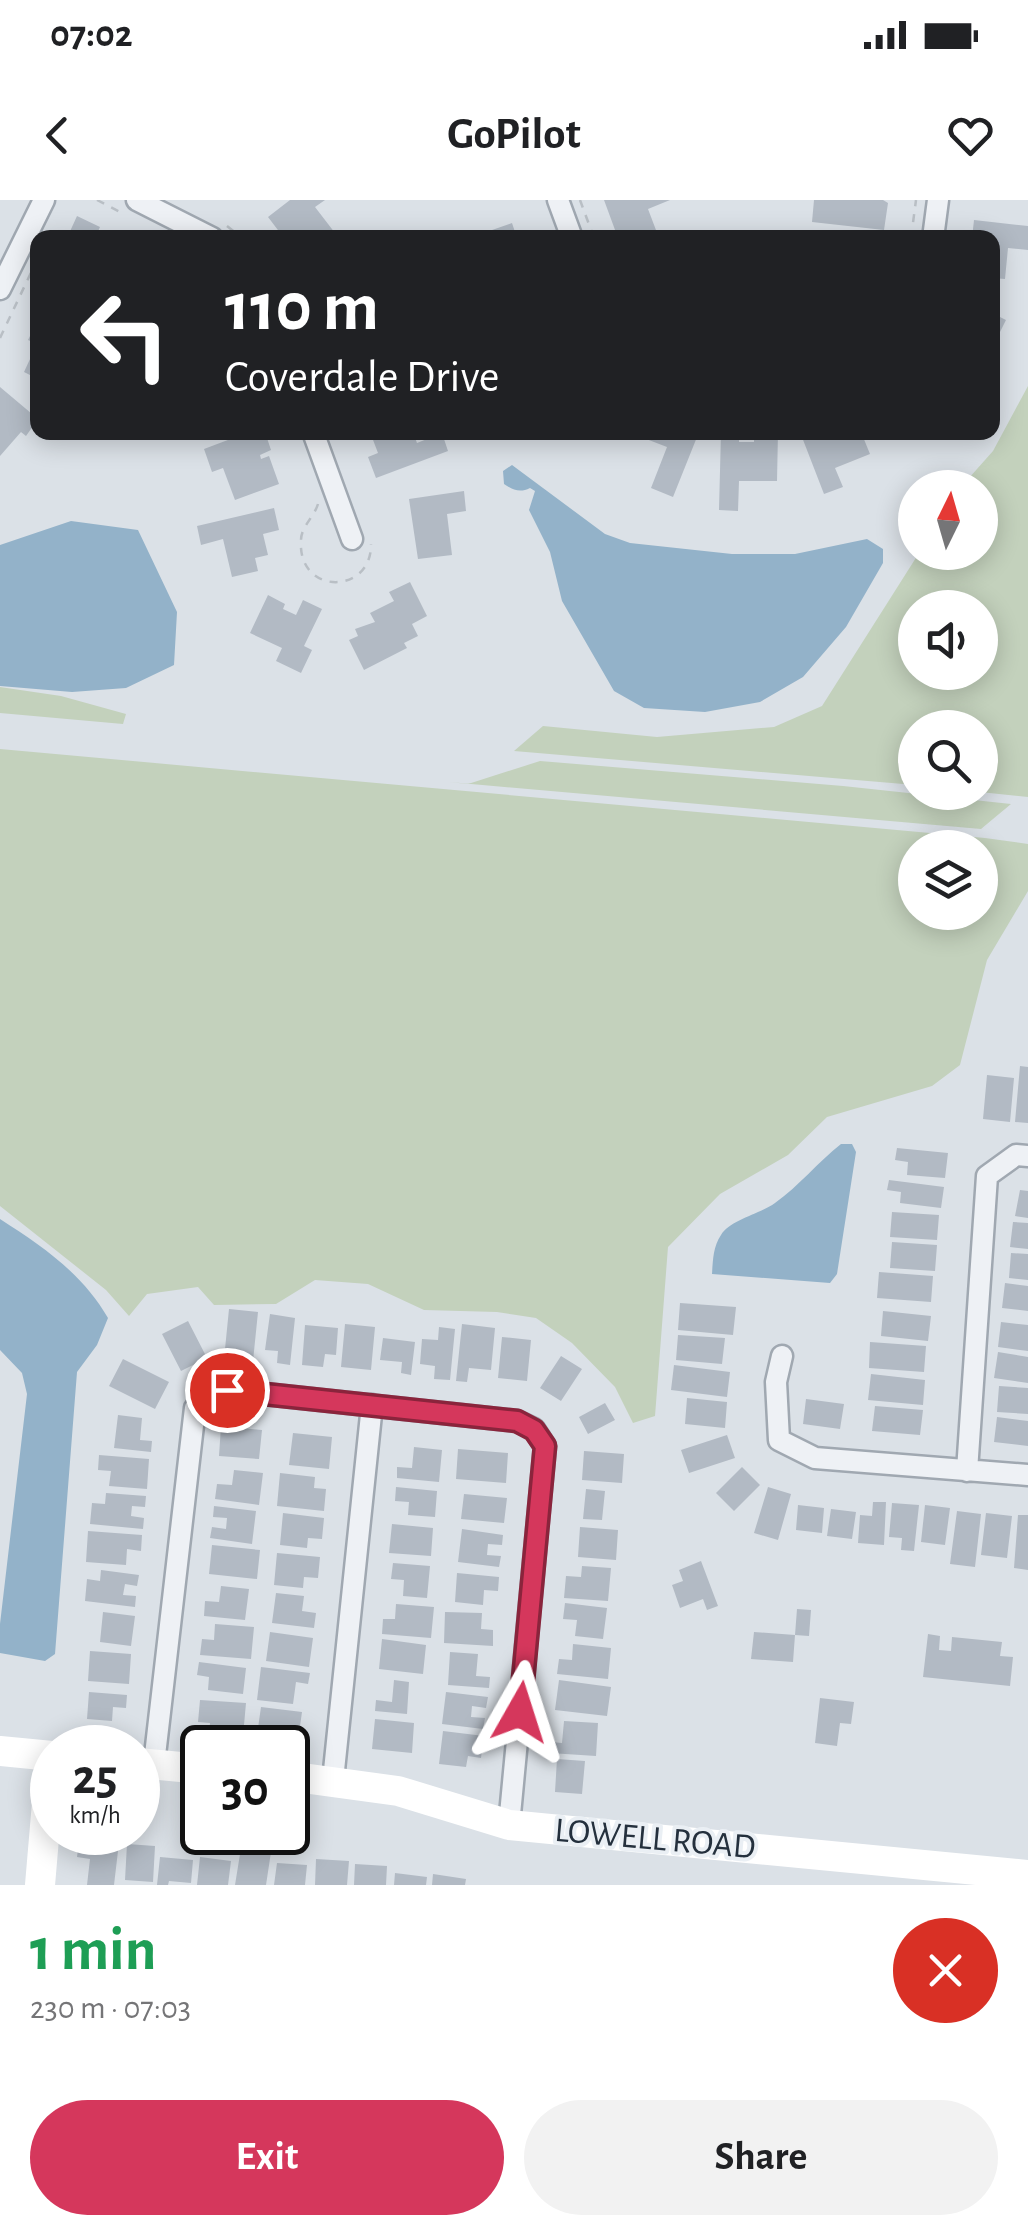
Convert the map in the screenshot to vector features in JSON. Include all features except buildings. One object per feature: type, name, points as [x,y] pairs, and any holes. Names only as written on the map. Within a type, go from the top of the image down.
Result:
[{"type":"street","points":[[0,289],[44,200]]},
{"type":"street","points":[[137,200],[196,230]]},
{"type":"street","points":[[558,200],[569,230]]},
{"type":"street","points":[[934,230],[938,200]]},
{"type":"street","points":[[316,440],[352,539]]},
{"type":"street","points":[[968,1471],[986,1176],[1016,1155],[1028,1156]]},
{"type":"street","points":[[782,1356],[776,1382],[780,1440],[815,1458],[1028,1475]]},
{"type":"street","points":[[151,1725],[195,1408],[208,1395],[227,1390],[517,1421],[534,1430],[545,1446],[509,1825]]},
{"type":"street","points":[[333,1780],[372,1405]]},
{"type":"street","points":[[0,1751],[30,1754]]},
{"type":"street","name":"LOWELL ROAD","points":[[310,1778],[398,1792],[509,1825],[1021,1878]]},
{"type":"street","points":[[40,1885],[43,1855]]},
{"type":"path","points":[[580,200],[591,230]]},
{"type":"path","points":[[912,230],[916,200]]},
{"type":"path","points":[[0,338],[30,276]]},
{"type":"green space","points":[[1028,386],[1028,797],[998,794],[998,710],[898,710],[898,784],[514,751],[543,726],[657,737],[774,727],[822,706],[908,570],[998,570],[998,470],[976,470],[1000,440]]},
{"type":"green space","points":[[0,687],[61,696],[126,714],[123,724],[0,713]]},
{"type":"green space","points":[[0,749],[898,830],[898,930],[998,930],[998,840],[1028,844],[1028,891],[987,960],[960,1065],[932,1086],[827,1117],[788,1155],[720,1194],[668,1247],[655,1416],[633,1423],[615,1387],[572,1343],[536,1318],[497,1312],[424,1310],[368,1284],[315,1280],[276,1304],[214,1305],[198,1287],[147,1294],[129,1316],[106,1290],[0,1206]]},
{"type":"green space","points":[[540,761],[898,792],[898,810],[998,810],[998,803],[1011,804],[981,829],[469,784]]},
{"type":"water","points":[[512,465],[605,534],[630,543],[732,554],[795,554],[867,539],[883,549],[883,563],[846,627],[803,677],[760,702],[705,712],[644,708],[614,691],[562,601],[550,552],[529,510],[535,491],[504,484],[503,471]]},
{"type":"water","points":[[71,521],[138,530],[177,612],[174,665],[126,688],[72,692],[0,686],[0,545]]},
{"type":"water","points":[[841,1144],[852,1144],[856,1152],[837,1274],[830,1283],[712,1274],[715,1249],[725,1230],[775,1203]]},
{"type":"water","points":[[0,1219],[73,1274],[108,1318],[97,1345],[77,1372],[55,1654],[45,1661],[0,1653],[0,1624],[27,1394],[22,1373],[0,1350]]},
{"type":"route","points":[[227,1390],[517,1421],[534,1430],[545,1446],[520,1712]]}]
